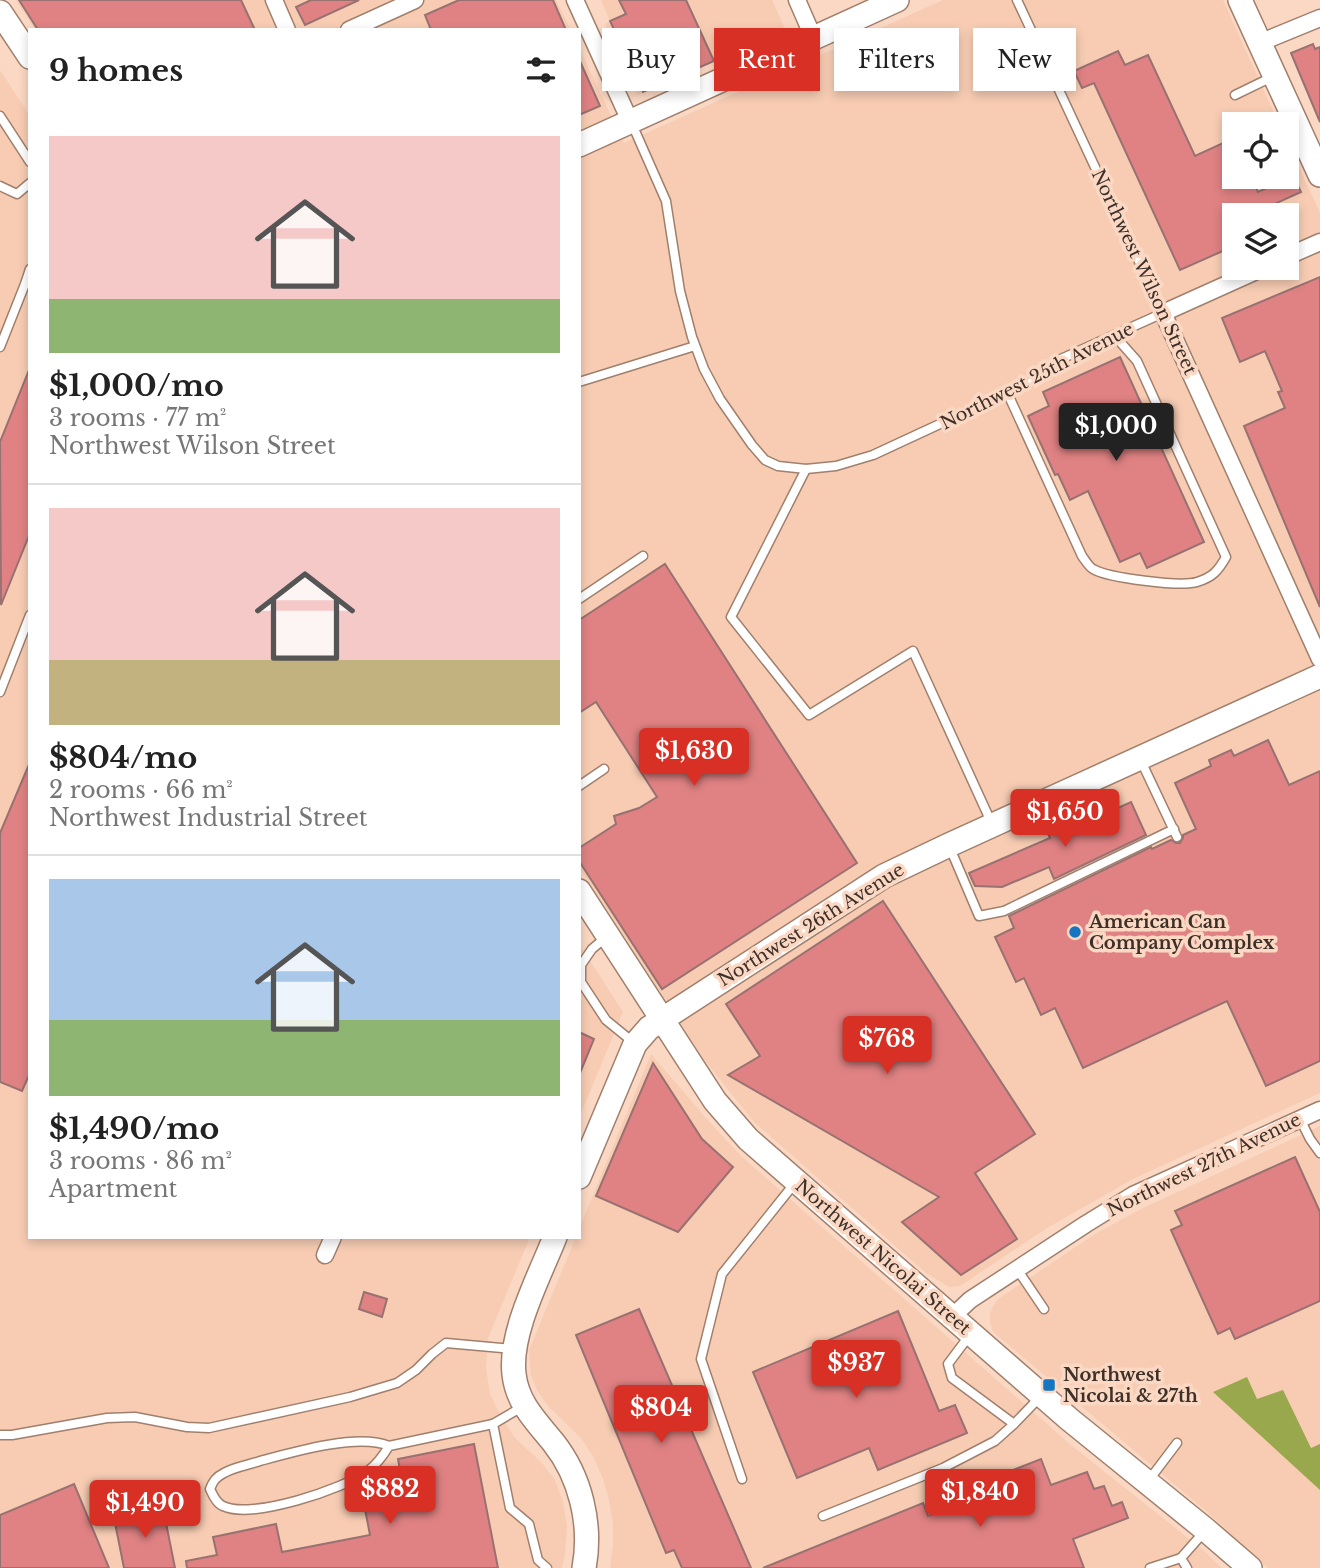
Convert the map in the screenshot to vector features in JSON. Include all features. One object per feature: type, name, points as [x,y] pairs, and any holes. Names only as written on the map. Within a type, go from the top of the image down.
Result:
[{"type":"street","points":[[274,0],[286,28]]},
{"type":"street","points":[[353,28],[415,0]]},
{"type":"street","points":[[575,0],[631,121]]},
{"type":"street","points":[[797,0],[810,28]]},
{"type":"street","points":[[820,35],[897,0]]},
{"type":"street","points":[[1240,0],[1320,175]]},
{"type":"street","points":[[0,12],[28,54]]},
{"type":"street","points":[[1259,43],[1320,18]]},
{"type":"street","points":[[581,144],[714,83]]},
{"type":"street","points":[[1299,251],[1320,242]]},
{"type":"street","name":"Northwest 25th Avenue","points":[[1163,313],[1236,280]]},
{"type":"street","name":"Northwest Wilson Street","points":[[1163,313],[1320,659]]},
{"type":"street","name":"Northwest 26th Avenue","points":[[581,1172],[635,1044],[649,1028],[884,876],[1320,676]]},
{"type":"street","name":"Northwest Nicolai Street","points":[[581,894],[703,1083],[727,1115],[755,1145],[1093,1440],[1250,1568]]},
{"type":"street","name":"Northwest 27th Avenue","points":[[952,1317],[970,1300],[1133,1195],[1320,1110]]},
{"type":"street","points":[[326,1255],[332,1239]]},
{"type":"street","points":[[554,1239],[523,1317],[515,1349],[514,1373],[524,1406],[554,1444],[578,1487],[587,1531],[584,1568]]},
{"type":"lane","name":"Northwest Wilson Street","points":[[1017,0],[1163,313]]},
{"type":"lane","points":[[1235,95],[1275,76]]},
{"type":"lane","points":[[0,116],[28,159]]},
{"type":"lane","name":"Northwest 25th Avenue","points":[[631,121],[666,201],[680,291],[704,369],[720,399],[752,445],[765,460],[778,466],[806,470],[836,466],[873,456],[1039,378],[1061,359],[1163,313]]},
{"type":"lane","points":[[0,186],[17,194],[28,185]]},
{"type":"lane","points":[[0,347],[28,276]]},
{"type":"lane","points":[[1007,393],[1082,556],[1092,569],[1161,584],[1196,583],[1217,572],[1226,557],[1213,526],[1137,361],[1114,335]]},
{"type":"lane","points":[[581,381],[695,346]]},
{"type":"lane","points":[[806,470],[731,617],[809,715],[913,651],[993,825]]},
{"type":"lane","points":[[581,598],[643,556]]},
{"type":"lane","points":[[0,692],[28,620]]},
{"type":"lane","points":[[948,845],[979,916],[1004,911],[1176,833],[1139,758]]},
{"type":"lane","points":[[581,785],[604,769]]},
{"type":"lane","points":[[608,936],[592,949],[581,965],[581,982],[606,1020],[635,1044]]},
{"type":"lane","points":[[1300,1119],[1320,1153]]},
{"type":"lane","points":[[742,1479],[701,1359],[722,1274],[796,1181]]},
{"type":"lane","points":[[1017,1269],[1044,1309]]},
{"type":"lane","points":[[971,1334],[948,1364],[952,1378],[1014,1424]]},
{"type":"lane","points":[[0,1435],[107,1418],[135,1417],[187,1427],[209,1427],[350,1397],[397,1383],[446,1343],[515,1349]]},
{"type":"lane","points":[[823,1516],[943,1468],[995,1441],[1041,1395]]},
{"type":"lane","points":[[389,1446],[366,1473],[343,1485],[274,1506],[256,1509],[223,1507],[216,1501],[210,1489],[214,1480],[226,1471],[289,1454],[353,1442],[375,1442],[389,1446],[494,1424],[524,1406]]},
{"type":"lane","points":[[494,1424],[510,1508],[529,1524],[538,1560],[547,1568]]},
{"type":"lane","points":[[1147,1482],[1177,1443]]},
{"type":"lane","points":[[1150,1568],[1181,1559],[1206,1530]]},
{"type":"lane","points":[[1181,1559],[1187,1568]]},
{"type":"shaded area","points":[[16,0],[556,0],[570,28],[34,28]]},
{"type":"shaded area","points":[[601,0],[772,0],[785,28],[714,28],[714,61],[700,67],[700,28],[607,28],[605,24],[610,21]]},
{"type":"shaded area","points":[[943,0],[1223,0],[1274,112],[1222,112],[1222,189],[1299,189],[1299,167],[1320,213],[1320,1093],[1133,1179],[1047,1228],[960,1286],[949,1287],[926,1273],[754,1122],[705,1061],[581,870],[581,52],[624,143],[740,91],[820,91],[820,55],[834,49],[834,91],[959,91],[959,28],[881,28]]},
{"type":"shaded area","points":[[0,70],[28,113],[28,1239],[529,1239],[488,1338],[486,1368],[490,1394],[501,1416],[514,1437],[541,1462],[555,1480],[563,1502],[567,1526],[562,1568],[0,1568]]},
{"type":"shaded area","points":[[581,947],[623,1012],[581,1113]]},
{"type":"shaded area","points":[[651,1054],[741,1156],[1071,1445],[1222,1568],[610,1568],[613,1524],[603,1479],[581,1438],[547,1405],[531,1376],[529,1350],[575,1239],[581,1239],[581,1224]]},
{"type":"shaded area","points":[[1320,1126],[1320,1568],[1268,1568],[1206,1511],[999,1337],[993,1331],[990,1314],[998,1299],[1095,1234],[1143,1208]]},
{"type":"green space","points":[[1247,1377],[1257,1399],[1283,1390],[1311,1448],[1320,1444],[1320,1490],[1213,1392]]},
{"type":"building","points":[[19,0],[241,0],[254,28],[37,28]]},
{"type":"building","points":[[311,0],[359,0],[305,25],[296,7]]},
{"type":"building","points":[[459,0],[553,0],[565,28],[430,28],[425,15]]},
{"type":"building","points":[[619,0],[686,0],[699,28],[613,28],[610,21],[626,14]]},
{"type":"building","points":[[700,30],[714,61],[700,67]]},
{"type":"building","points":[[1313,44],[1315,49],[1320,47],[1320,122],[1291,53]]},
{"type":"building","points":[[1118,51],[1125,65],[1148,55],[1195,156],[1222,144],[1222,189],[1257,189],[1258,192],[1265,189],[1299,188],[1301,192],[1277,203],[1222,203],[1222,251],[1180,270],[1094,83],[1082,88],[1076,70]]},
{"type":"building","points":[[581,63],[600,106],[581,114]]},
{"type":"building","points":[[1320,277],[1320,607],[1244,426],[1285,408],[1278,392],[1282,391],[1265,351],[1240,362],[1222,318]]},
{"type":"building","points":[[1120,357],[1204,542],[1147,568],[1140,553],[1120,562],[1088,491],[1070,500],[1058,474],[1055,475],[1028,416],[1049,406],[1043,392]]},
{"type":"building","points":[[28,372],[28,538],[1,605],[0,442]]},
{"type":"building","points":[[665,564],[857,863],[662,989],[581,864],[581,847],[616,824],[614,816],[639,808],[657,797],[596,702],[581,712],[581,619]]},
{"type":"building","name":"American Can Company Complex","points":[[1268,740],[1289,785],[1320,771],[1320,1061],[1266,1086],[1227,1001],[1083,1068],[1055,1008],[1041,1015],[1024,978],[1016,982],[995,937],[1014,928],[1009,916],[1151,847],[1152,849],[1171,840],[1180,843],[1183,835],[1196,829],[1175,783],[1211,766],[1209,760],[1231,750],[1234,756]]},
{"type":"building","points":[[28,767],[28,1078],[22,1091],[0,1082],[0,833]]},
{"type":"building","points":[[1131,802],[1146,835],[1054,879],[1049,867],[1002,887],[975,886],[969,873],[1050,838],[1046,829],[1060,823],[1064,832]]},
{"type":"building","points":[[883,901],[1035,1134],[975,1173],[1017,1239],[961,1275],[902,1222],[939,1197],[728,1075],[760,1056],[726,1004]]},
{"type":"building","points":[[581,1033],[594,1039],[581,1071]]},
{"type":"building","points":[[653,1063],[702,1139],[733,1167],[678,1232],[596,1196]]},
{"type":"building","points":[[1295,1157],[1320,1212],[1320,1301],[1235,1339],[1230,1328],[1218,1334],[1171,1230],[1182,1225],[1175,1211]]},
{"type":"building","points":[[364,1292],[387,1299],[382,1317],[359,1309]]},
{"type":"building","points":[[639,1309],[751,1568],[682,1568],[674,1550],[666,1553],[576,1335]]},
{"type":"building","points":[[898,1311],[939,1411],[955,1405],[967,1433],[878,1470],[869,1448],[797,1478],[753,1372]]},
{"type":"building","points":[[474,1444],[498,1568],[187,1568],[186,1561],[217,1555],[213,1537],[276,1524],[282,1552],[370,1535],[364,1504],[405,1496],[398,1459]]},
{"type":"building","points":[[1041,1459],[1051,1485],[1087,1472],[1094,1489],[1104,1486],[1112,1506],[1122,1502],[1128,1518],[1073,1539],[1084,1568],[763,1568],[923,1503],[928,1516],[965,1502],[960,1491]]},
{"type":"building","points":[[74,1484],[109,1568],[0,1568],[0,1515]]},
{"type":"building","points":[[163,1508],[175,1568],[124,1568],[114,1518]]},
{"type":"place","name":"American Can Company Complex","points":[[1075,932]]},
{"type":"place","name":"Northwest Nicolai & 27th","points":[[1049,1385]]}]
